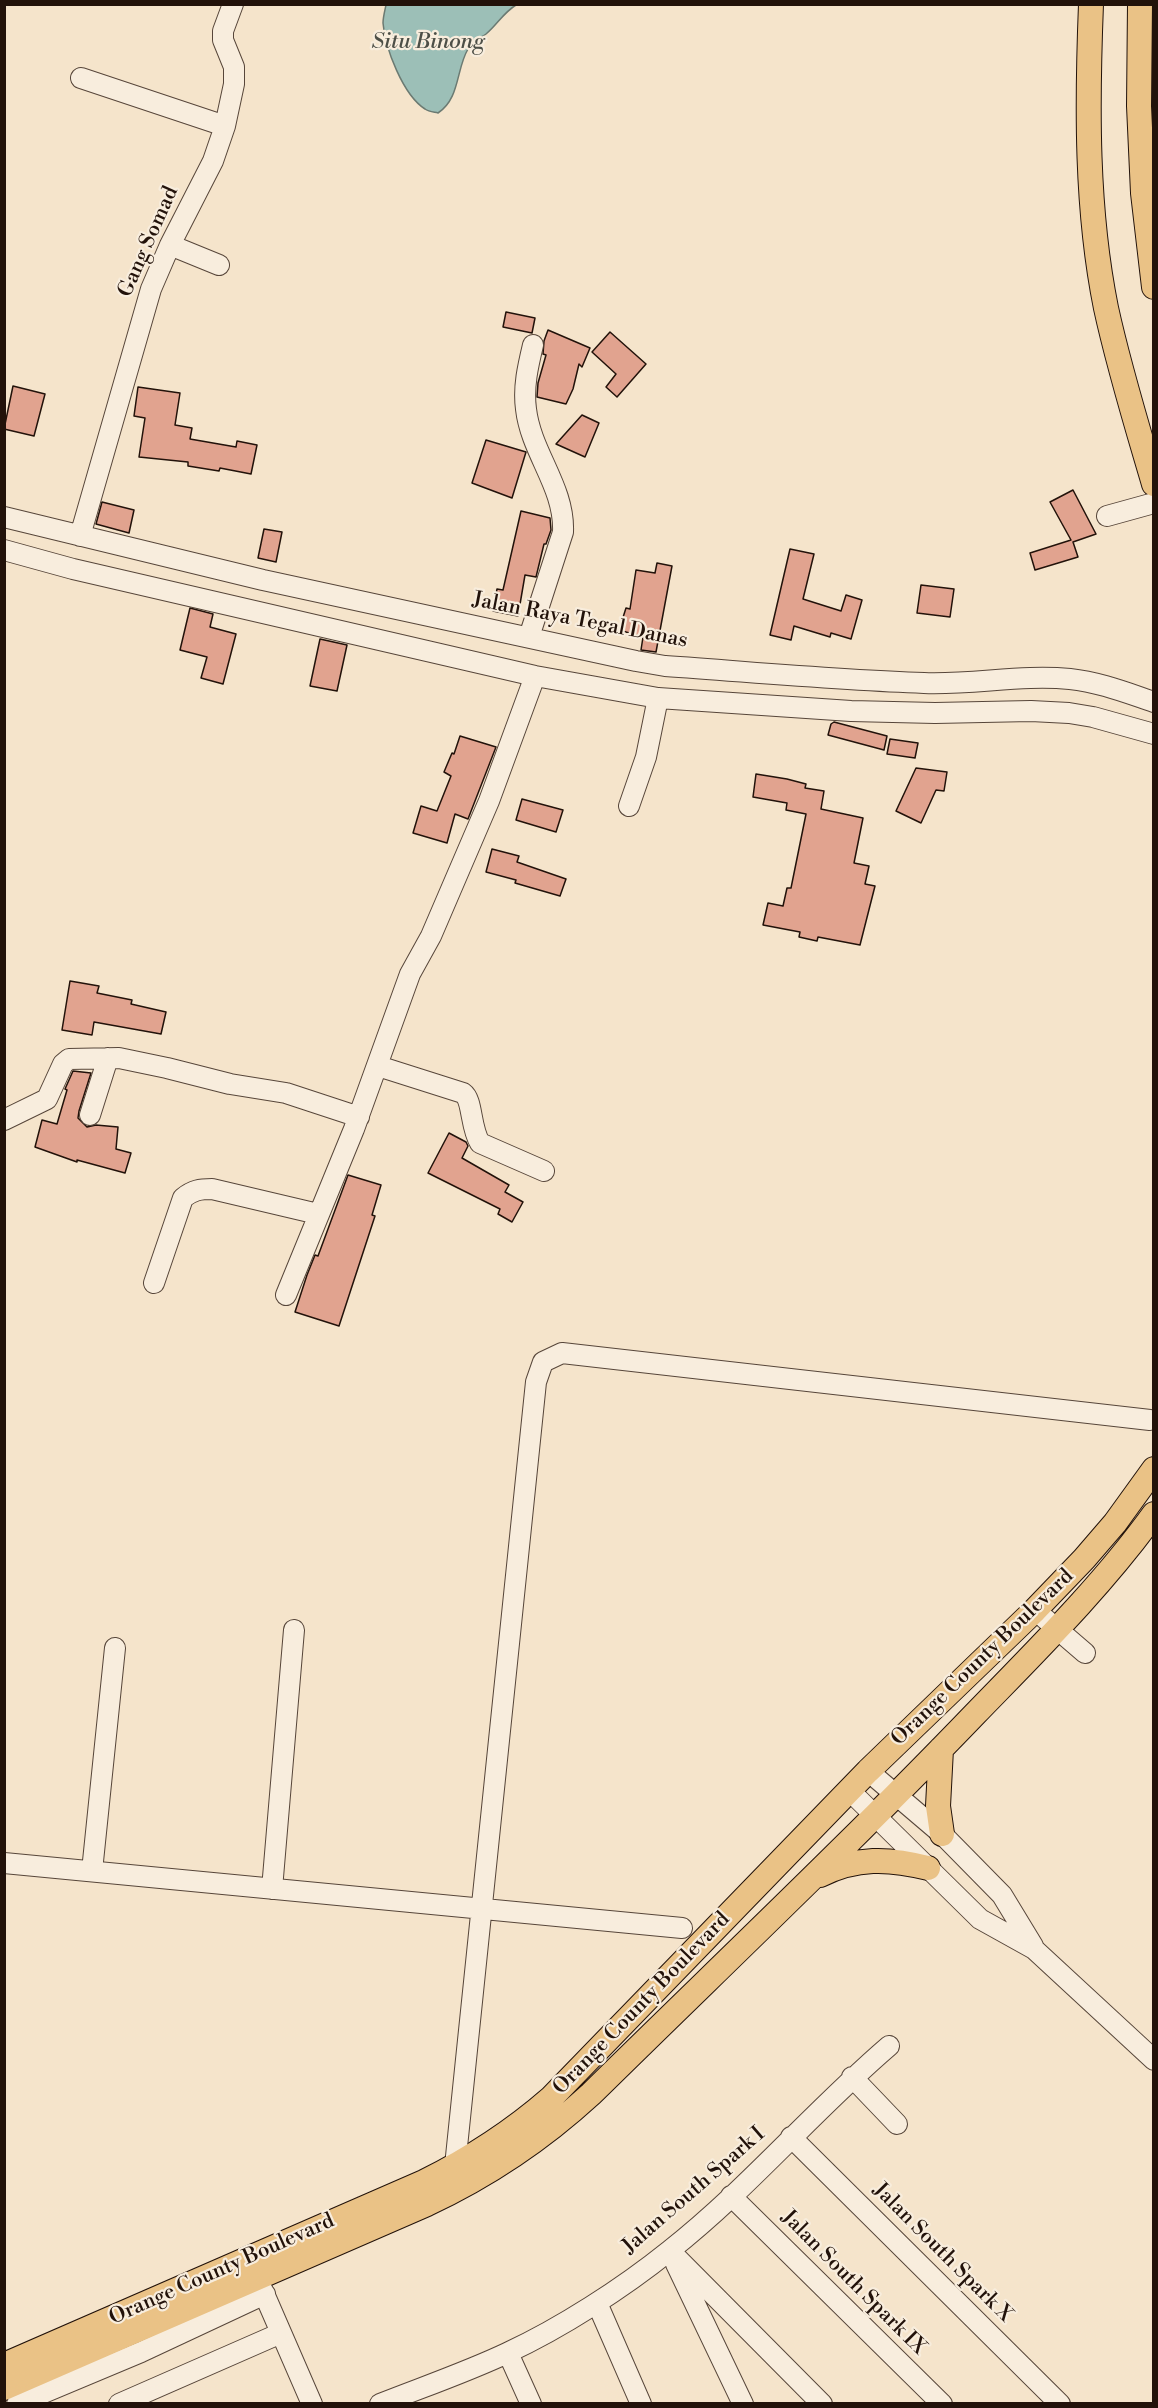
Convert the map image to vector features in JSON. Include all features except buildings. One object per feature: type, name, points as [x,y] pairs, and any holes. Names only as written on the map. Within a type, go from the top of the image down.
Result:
[{"type":"main road","points":[[1091,4],[1090,165],[1094,220],[1106,307],[1125,384],[1154,484]]},
{"type":"main road","points":[[1140,4],[1146,106],[1143,193],[1154,287]]},
{"type":"main road","name":"Orange County Boulevard","points":[[258,2277],[455,2166],[521,2124],[551,2098],[849,1790],[1035,1610],[1084,1559],[1115,1523],[1154,1469]]},
{"type":"main road","name":"Orange County Boulevard","points":[[13,2388],[258,2277],[452,2193],[533,2144],[591,2094],[942,1749],[1058,1628],[1154,1514]]},
{"type":"main road","points":[[942,1749],[938,1806],[942,1834]]},
{"type":"main road","points":[[807,1882],[835,1867],[866,1860],[897,1860],[927,1868]]},
{"type":"street","name":"Gang Somad","points":[[80,536],[151,289],[170,245],[213,161],[225,126],[234,84],[234,67],[223,40],[223,31],[233,4]]},
{"type":"street","points":[[81,78],[225,126]]},
{"type":"street","points":[[170,245],[219,265]]},
{"type":"street","points":[[529,637],[563,532],[564,517],[554,481],[539,449],[526,409],[526,376],[533,345]]},
{"type":"street","points":[[1107,516],[1154,503]]},
{"type":"street","name":"Jalan Raya Tegal Danas","points":[[4,517],[263,580],[609,656],[665,666],[940,684],[1046,678],[1072,679],[1154,702]]},
{"type":"street","points":[[4,550],[73,569],[535,676],[658,698],[851,711],[1069,713],[1093,717],[1154,734]]},
{"type":"street","points":[[256,611],[263,580]]},
{"type":"street","points":[[603,689],[609,656]]},
{"type":"street","points":[[286,1295],[359,1117],[410,974],[431,936],[489,801],[535,676]]},
{"type":"street","points":[[629,806],[646,757],[658,698]]},
{"type":"street","points":[[4,1120],[47,1099],[63,1064],[69,1059],[108,1058],[119,1058],[167,1068],[230,1084],[286,1092],[359,1117]]},
{"type":"street","points":[[90,1115],[108,1058]]},
{"type":"street","points":[[378,1066],[463,1093],[469,1099],[471,1123],[480,1143],[544,1171]]},
{"type":"street","points":[[154,1283],[183,1198],[192,1191],[212,1189],[318,1214]]},
{"type":"street","points":[[455,2166],[536,1382],[543,1362],[562,1353],[1150,1420]]},
{"type":"street","points":[[1035,1610],[1085,1653]]},
{"type":"street","points":[[272,1889],[294,1630]]},
{"type":"street","points":[[92,1871],[115,1648]]},
{"type":"street","points":[[868,1771],[942,1834],[1002,1895],[1034,1948]]},
{"type":"street","points":[[849,1790],[980,1919],[1034,1948],[1154,2060]]},
{"type":"street","points":[[4,1863],[682,1928]]},
{"type":"street","name":"Jalan South Spark I","points":[[380,2403],[416,2397],[508,2353],[597,2303],[670,2251],[731,2196],[852,2077],[889,2046]]},
{"type":"street","points":[[852,2077],[897,2124]]},
{"type":"street","name":"Jalan South Spark X","points":[[791,2137],[1060,2403]]},
{"type":"street","name":"Jalan South Spark IX","points":[[731,2196],[942,2403]]},
{"type":"street","points":[[670,2251],[743,2403]]},
{"type":"street","points":[[670,2251],[822,2403]]},
{"type":"street","points":[[13,2388],[141,2352],[258,2277],[312,2403]]},
{"type":"street","points":[[597,2303],[641,2403]]},
{"type":"street","points":[[119,2403],[281,2333]]},
{"type":"street","points":[[508,2353],[531,2403]]},
{"type":"water","name":"Situ Binong","points":[[386,4],[516,5],[470,47],[464,57],[454,92],[445,107],[438,113],[427,110],[417,102],[396,70],[384,33],[383,21]]}]
